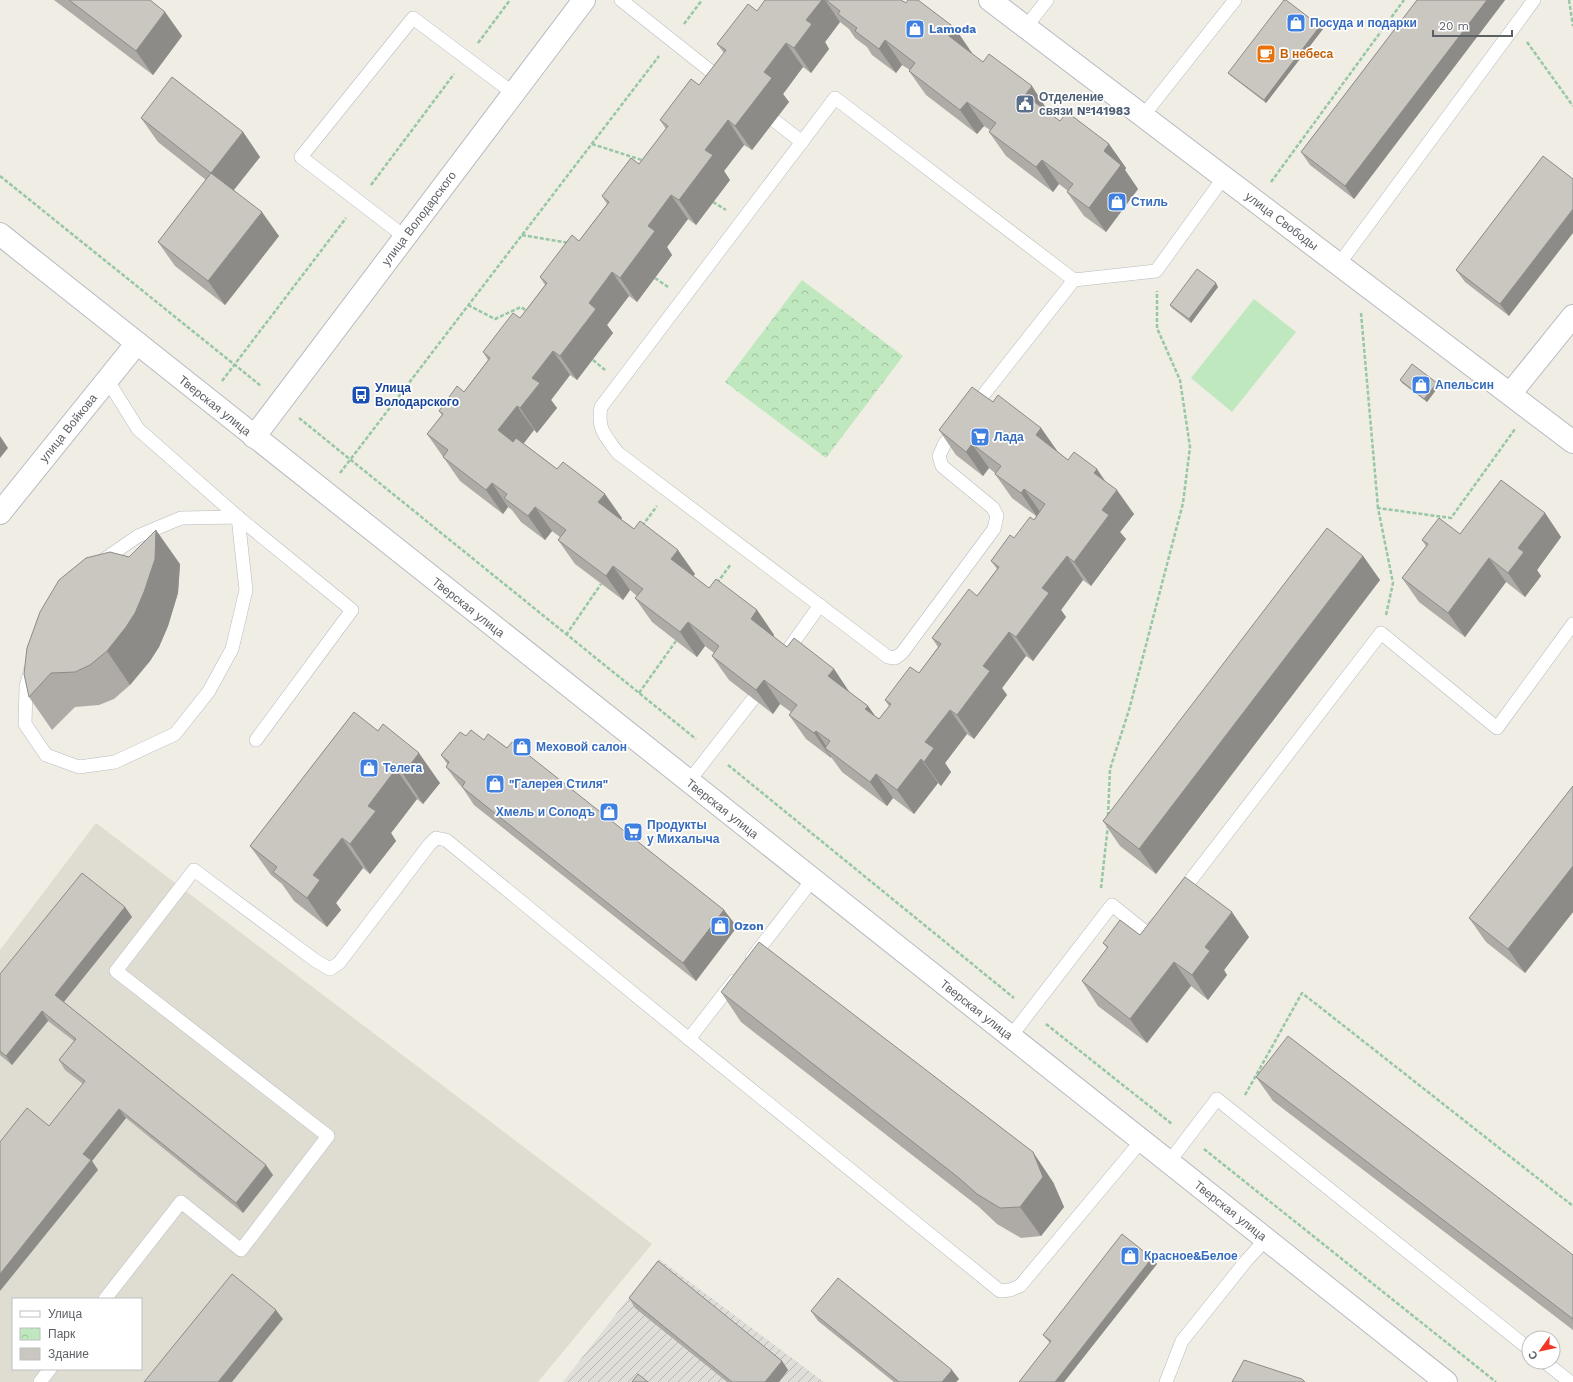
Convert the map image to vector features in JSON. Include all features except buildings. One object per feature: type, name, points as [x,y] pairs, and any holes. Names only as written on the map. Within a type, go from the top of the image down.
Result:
[{"type":"main road","name":"улица Володарского","points":[[254,437],[584,0]]},
{"type":"main road","name":"улица Свободы","points":[[990,0],[1573,442]]},
{"type":"main road","name":"Тверская улица","points":[[0,234],[1446,1382]]},
{"type":"main road","points":[[1510,394],[1573,316]]},
{"type":"main road","name":"улица Войкова","points":[[0,513],[137,343]]},
{"type":"lane","points":[[621,0],[732,88]]},
{"type":"lane","points":[[1026,27],[1047,0]]},
{"type":"lane","points":[[1143,116],[1235,0]]},
{"type":"lane","points":[[1339,264],[1534,0]]},
{"type":"lane","points":[[405,237],[301,157],[413,18],[513,93]]},
{"type":"lane","points":[[1074,280],[945,443],[939,456],[942,466],[993,508],[997,516],[994,529],[902,653],[895,658],[888,657],[618,453],[605,436],[599,421],[601,407],[835,98],[1074,280],[1156,271],[1224,178]]},
{"type":"lane","points":[[775,120],[802,142]]},
{"type":"lane","points":[[108,380],[138,429],[238,517],[352,610],[256,740]]},
{"type":"lane","points":[[87,575],[104,558],[138,536],[181,518],[238,517]]},
{"type":"lane","points":[[34,657],[26,687],[25,724],[46,756],[79,767],[115,762],[175,734],[209,691],[232,649],[246,590],[238,517]]},
{"type":"lane","points":[[784,655],[820,605]]},
{"type":"lane","points":[[1173,903],[1381,633],[1497,728],[1573,624]]},
{"type":"lane","points":[[689,781],[753,699]]},
{"type":"lane","points":[[106,1298],[181,1202],[241,1250],[328,1136],[116,971],[194,870],[316,961],[330,969],[339,963],[429,845],[436,838],[446,840],[689,1039],[1000,1290],[1010,1290],[1020,1286],[1142,1140]]},
{"type":"lane","points":[[689,1039],[813,879]]},
{"type":"lane","points":[[1011,1036],[1112,905],[1148,934],[1163,915]]},
{"type":"lane","points":[[1169,1162],[1217,1099],[1521,1343]]},
{"type":"lane","points":[[1166,1382],[1182,1341],[1246,1261],[1266,1239]]},
{"type":"lane","points":[[40,1382],[49,1370]]},
{"type":"lane","points":[[1555,1370],[1570,1382]]},
{"type":"path","points":[[325,493],[702,0]]},
{"type":"path","points":[[1256,202],[1404,0]]},
{"type":"path","points":[[1569,0],[1573,26]]},
{"type":"path","points":[[1515,26],[1573,106]]},
{"type":"path","points":[[592,144],[649,162]]},
{"type":"path","points":[[0,176],[1030,1011],[1496,1382]]},
{"type":"path","points":[[522,235],[572,244]]},
{"type":"path","points":[[1098,923],[1108,825],[1110,769],[1129,710],[1183,503],[1190,447],[1180,380],[1157,328],[1156,271]]},
{"type":"path","points":[[1358,279],[1378,508],[1393,583],[1381,633]]},
{"type":"path","points":[[468,305],[495,319],[521,307],[532,315]]},
{"type":"path","points":[[1378,508],[1451,518],[1529,409]]},
{"type":"path","points":[[641,527],[669,491]]},
{"type":"path","points":[[716,585],[744,547]]},
{"type":"path","points":[[566,635],[601,584]]},
{"type":"path","points":[[639,693],[676,641]]},
{"type":"path","points":[[1235,1114],[1302,993],[1573,1206]]},
{"type":"shaded area","points":[[96,823],[652,1244],[538,1382],[0,1382],[0,950]]},
{"type":"shaded area","points":[[659,1259],[824,1382],[563,1382]]},
{"type":"green space","points":[[802,280],[903,356],[826,458],[725,382]]},
{"type":"green space","points":[[1254,299],[1296,332],[1232,412],[1191,378]]},
{"type":"place","name":"Посуда и подарки","points":[[1296,23]]},
{"type":"place","name":"Lamoda","points":[[915,29]]},
{"type":"place","name":"В небеса","points":[[1266,54]]},
{"type":"place","name":"Отделение связи №141983","points":[[1025,104]]},
{"type":"place","name":"Стиль","points":[[1117,202]]},
{"type":"place","name":"Апельсин","points":[[1421,385]]},
{"type":"place","name":"Улица Володарского","points":[[361,395]]},
{"type":"place","name":"Лада","points":[[980,437]]},
{"type":"place","name":"Меховой салон","points":[[522,747]]},
{"type":"place","name":"Телега","points":[[369,768]]},
{"type":"place","name":"\"Галерея Стиля\"","points":[[495,784]]},
{"type":"place","name":"Хмель и Солодъ","points":[[609,812]]},
{"type":"place","name":"Продукты у Михалыча","points":[[633,832]]},
{"type":"place","name":"Ozon","points":[[720,926]]},
{"type":"place","name":"Красное&Белое","points":[[1130,1256]]}]
